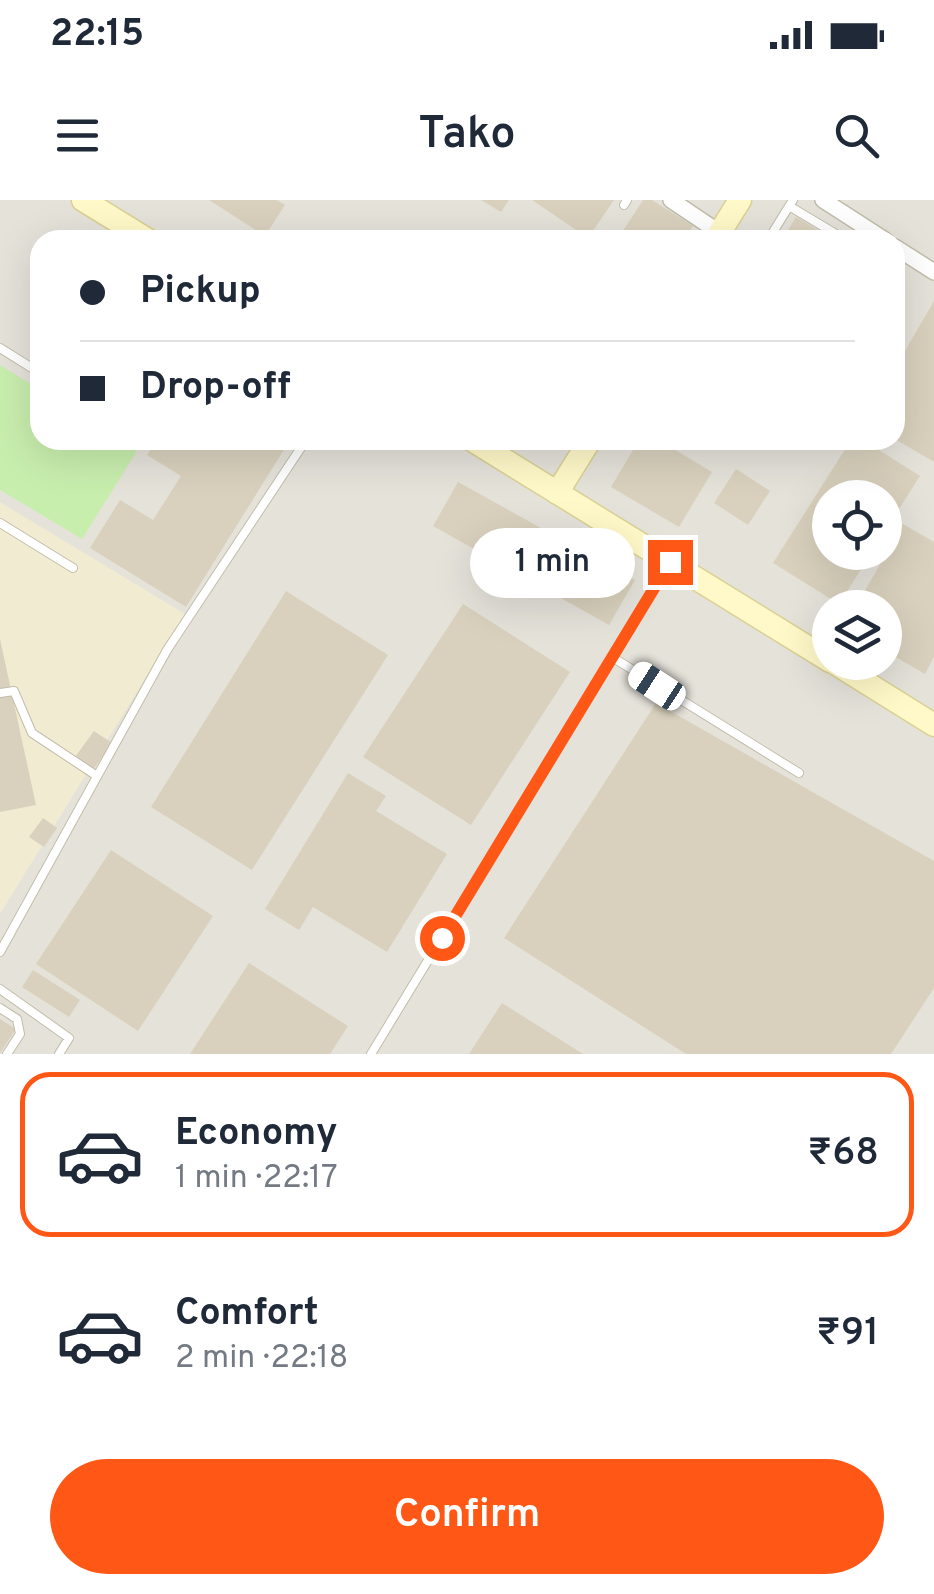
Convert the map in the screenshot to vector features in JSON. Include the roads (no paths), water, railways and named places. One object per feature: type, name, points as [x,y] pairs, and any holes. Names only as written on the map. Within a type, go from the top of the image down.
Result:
[{"type":"street","points":[[83,200],[118,230]]},
{"type":"street","points":[[671,200],[710,230]]},
{"type":"street","points":[[722,230],[740,200]]},
{"type":"street","points":[[824,200],[870,230]]},
{"type":"street","points":[[905,253],[934,272]]},
{"type":"street","points":[[488,450],[812,650]]},
{"type":"street","points":[[557,492],[584,450]]},
{"type":"street","points":[[861,680],[934,725]]},
{"type":"lane","points":[[774,230],[791,203],[831,230]]},
{"type":"lane","points":[[0,348],[30,367]]},
{"type":"lane","points":[[0,952],[167,650],[299,450]]},
{"type":"lane","points":[[0,523],[72,568]]},
{"type":"lane","points":[[372,1054],[670,562]]},
{"type":"lane","points":[[612,657],[800,774]]},
{"type":"lane","points":[[0,693],[14,691],[32,733],[97,776]]},
{"type":"lane","points":[[0,990],[69,1038],[59,1054]]},
{"type":"lane","points":[[0,1008],[17,1019],[20,1034],[7,1054]]}]
